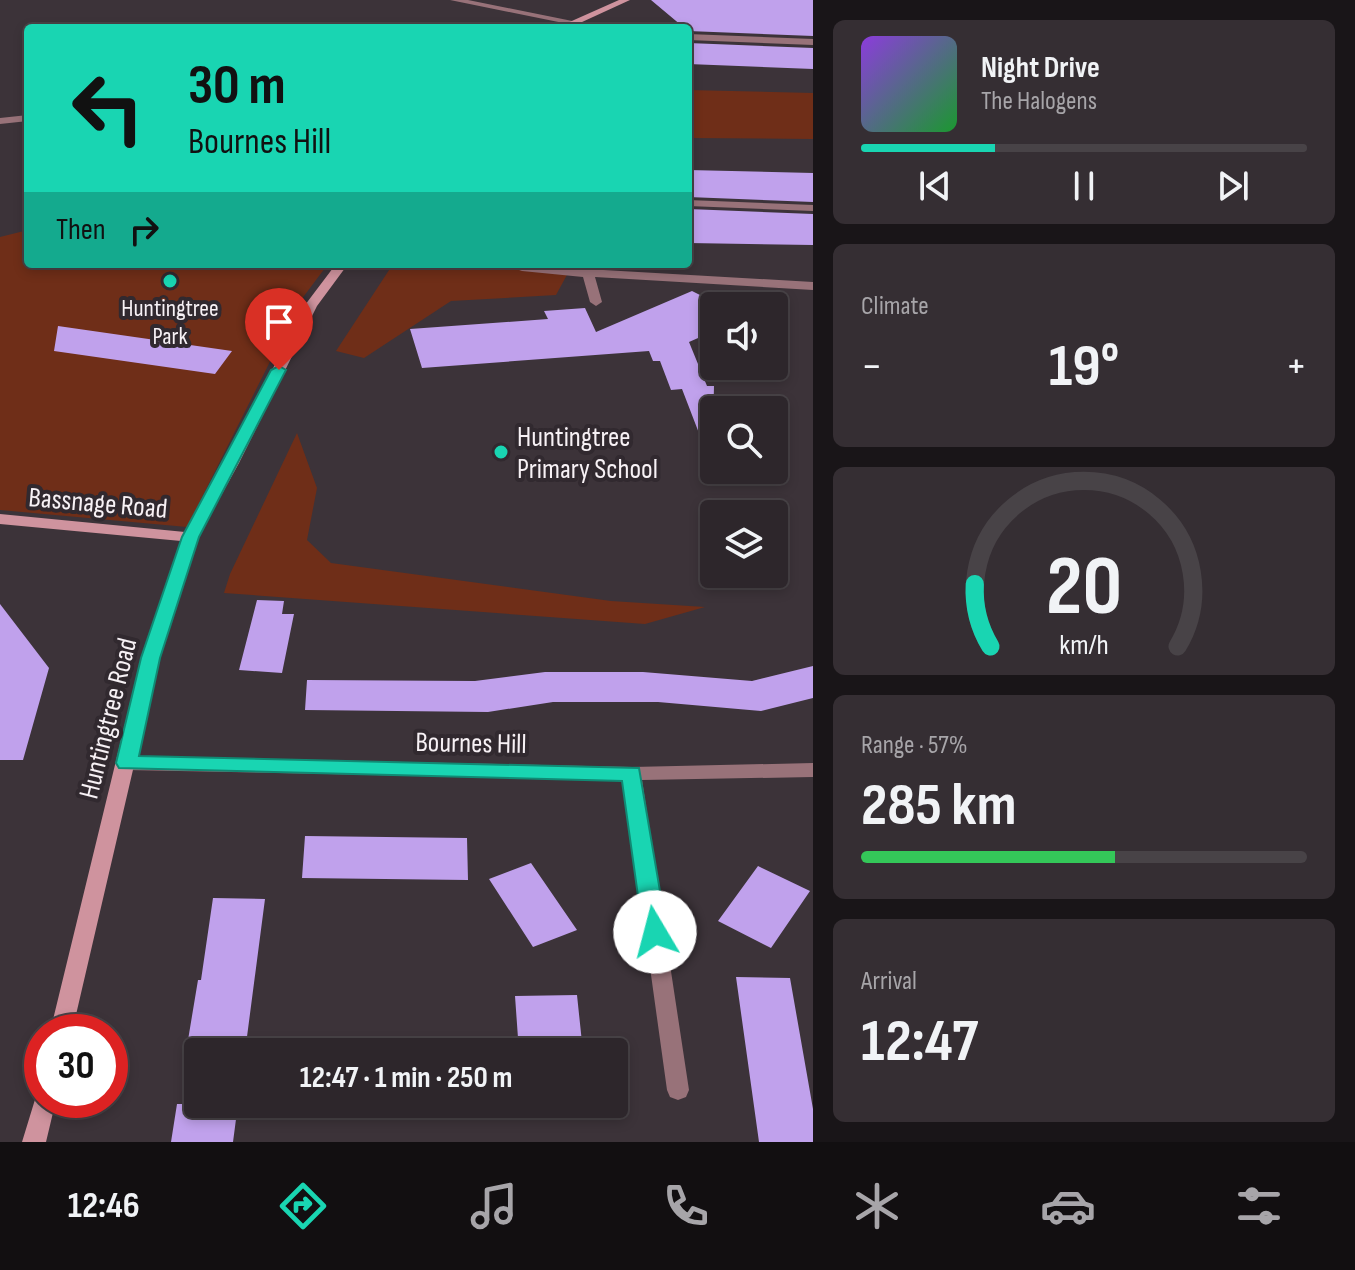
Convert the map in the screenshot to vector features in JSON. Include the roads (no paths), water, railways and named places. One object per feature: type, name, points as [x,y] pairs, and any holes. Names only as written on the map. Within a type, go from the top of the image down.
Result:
[{"type":"street","points":[[454,0],[577,24]]},
{"type":"street","points":[[571,23],[626,0]]},
{"type":"street","points":[[692,37],[813,42]]},
{"type":"street","points":[[0,121],[24,118]]},
{"type":"street","points":[[692,203],[813,208]]},
{"type":"street","name":"Huntingtree Road","points":[[65,1014],[150,658],[190,537],[232,463],[311,305],[339,268]]},
{"type":"street","points":[[526,268],[770,286],[813,286]]},
{"type":"street","points":[[588,274],[596,302]]},
{"type":"street","name":"Bassnage Road","points":[[0,519],[190,537]]},
{"type":"street","name":"Bournes Hill","points":[[127,763],[632,774],[813,770]]},
{"type":"street","points":[[632,774],[678,1090]]},
{"type":"street","points":[[34,1142],[40,1118]]},
{"type":"place","name":"Huntingtree Park","points":[[170,281]]},
{"type":"place","name":"Huntingtree Primary School","points":[[501,452]]}]
